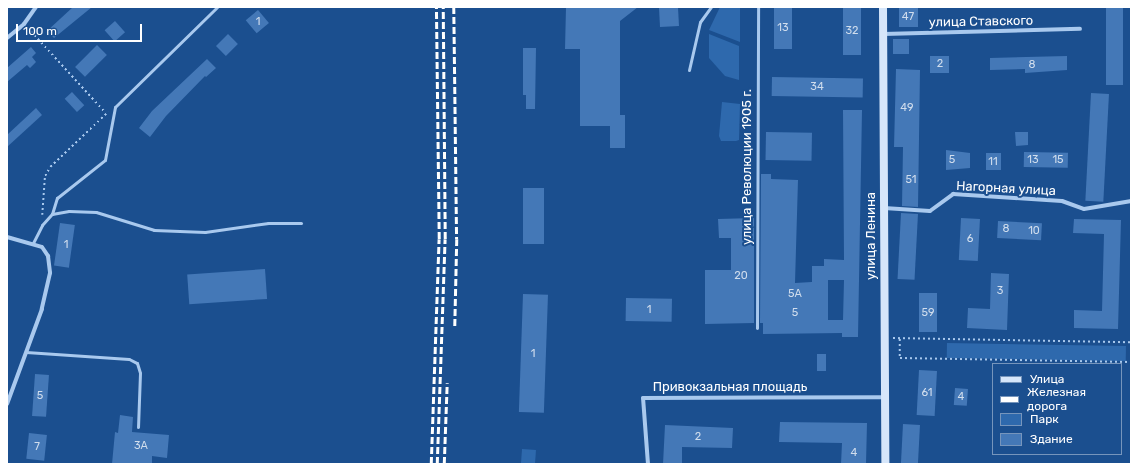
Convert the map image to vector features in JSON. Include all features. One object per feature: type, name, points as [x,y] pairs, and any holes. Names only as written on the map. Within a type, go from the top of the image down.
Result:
[{"type":"street","points":[[7,38],[24,24],[36,7]]},
{"type":"street","name":"улица Ленина","points":[[883,7],[885,464]]},
{"type":"street","name":"улица Ставского","points":[[883,34],[1080,29]]},
{"type":"street","name":"Нагорная улица","points":[[883,208],[930,211],[953,194],[1062,201],[1084,209],[1131,202]]},
{"type":"street","points":[[7,237],[33,243],[42,248],[48,256],[50,273],[42,309],[7,404]]},
{"type":"street","name":"Привокзальная площадь","points":[[648,464],[643,398],[884,397]]},
{"type":"lane","points":[[33,243],[42,225],[52,214],[57,198],[105,160],[114,107],[218,7]]},
{"type":"lane","points":[[689,70],[700,22],[711,7]]},
{"type":"lane","name":"улица Революции 1905 г.","points":[[757,328],[758,7]]},
{"type":"lane","points":[[52,214],[69,211],[96,212],[154,230],[205,232],[268,223],[301,223]]},
{"type":"lane","points":[[26,352],[129,359],[138,363],[140,373],[138,427]]},
{"type":"path","points":[[24,24],[106,113]]},
{"type":"path","points":[[42,225],[44,176],[50,167],[114,107]]},
{"type":"path","points":[[884,338],[1131,342]]},
{"type":"path","points":[[900,338],[900,358],[1131,362]]},
{"type":"green space","points":[[720,7],[740,7],[740,42],[709,30]]},
{"type":"green space","points":[[709,34],[739,46],[739,80],[725,76],[709,58]]},
{"type":"green space","points":[[722,102],[740,104],[739,140],[721,141],[719,136]]},
{"type":"green space","points":[[947,343],[1126,346],[1126,361],[947,358]]},
{"type":"green space","points":[[522,449],[536,450],[535,464],[521,464]]},
{"type":"building","points":[[73,7],[92,7],[54,38],[47,31]]},
{"type":"building","points":[[566,7],[638,7],[620,21],[620,115],[625,115],[625,148],[610,148],[610,126],[580,126],[580,49],[565,49]]},
{"type":"building","points":[[678,7],[679,26],[660,27],[659,8]]},
{"type":"building","points":[[774,7],[792,7],[792,49],[774,49]]},
{"type":"building","points":[[843,7],[861,7],[861,55],[843,55]]},
{"type":"building","points":[[899,7],[918,7],[918,27],[899,27]]},
{"type":"building","points":[[1106,7],[1123,7],[1123,85],[1106,85]]},
{"type":"building","points":[[258,10],[269,23],[257,33],[246,20]]},
{"type":"building","points":[[115,21],[125,32],[115,42],[105,30]]},
{"type":"building","points":[[228,34],[238,44],[226,56],[216,46]]},
{"type":"building","points":[[893,39],[909,39],[909,54],[893,54]]},
{"type":"building","points":[[97,45],[107,55],[85,77],[75,67]]},
{"type":"building","points":[[31,47],[36,53],[32,57],[36,62],[30,68],[27,65],[7,82],[7,68]]},
{"type":"building","points":[[523,48],[536,48],[535,109],[526,109],[526,95],[523,95]]},
{"type":"building","points":[[930,56],[949,56],[949,73],[930,73]]},
{"type":"building","points":[[1067,56],[1067,70],[1025,73],[1025,69],[990,70],[990,58]]},
{"type":"building","points":[[207,59],[216,68],[206,77],[205,76],[166,116],[150,137],[139,128],[152,111]]},
{"type":"building","points":[[896,69],[920,70],[918,207],[902,206],[903,147],[894,147]]},
{"type":"building","points":[[772,77],[863,79],[863,98],[772,96]]},
{"type":"building","points":[[72,92],[84,105],[77,112],[65,99]]},
{"type":"building","points":[[1091,93],[1109,94],[1103,202],[1085,201]]},
{"type":"building","points":[[36,108],[42,115],[7,147],[7,135]]},
{"type":"building","points":[[843,110],[862,110],[858,337],[842,337],[842,333],[763,334],[763,323],[760,323],[761,174],[771,174],[771,179],[798,180],[795,283],[812,282],[812,266],[824,266],[824,259],[844,260]],"holes":[[[828,280],[844,280],[843,320],[828,320]]]},
{"type":"building","points":[[766,132],[812,133],[812,161],[766,160]]},
{"type":"building","points":[[1015,132],[1028,132],[1028,145],[1016,146]]},
{"type":"building","points":[[946,150],[970,153],[970,168],[946,170]]},
{"type":"building","points":[[1024,152],[1068,153],[1068,168],[1024,167]]},
{"type":"building","points":[[986,153],[1001,153],[1001,170],[986,170]]},
{"type":"building","points":[[523,188],[544,188],[544,244],[523,244]]},
{"type":"building","points":[[901,213],[918,214],[915,280],[898,279]]},
{"type":"building","points":[[754,218],[754,323],[705,324],[705,270],[731,270],[731,238],[719,238],[718,219]]},
{"type":"building","points":[[961,218],[980,219],[978,261],[959,260]]},
{"type":"building","points":[[1074,219],[1121,220],[1118,329],[1074,328],[1074,310],[1102,311],[1104,234],[1073,233]]},
{"type":"building","points":[[998,221],[1042,223],[1041,240],[997,238]]},
{"type":"building","points":[[60,223],[75,225],[69,268],[54,266]]},
{"type":"building","points":[[265,269],[267,299],[189,304],[187,274]]},
{"type":"building","points":[[991,273],[1009,274],[1007,330],[967,328],[968,308],[990,309]]},
{"type":"building","points":[[919,293],[937,293],[937,332],[919,332]]},
{"type":"building","points":[[523,294],[548,295],[544,413],[519,412]]},
{"type":"building","points":[[626,298],[672,299],[672,322],[626,321]]},
{"type":"building","points":[[817,354],[826,354],[826,371],[817,371]]},
{"type":"building","points":[[919,370],[937,371],[935,416],[917,415]]},
{"type":"building","points":[[35,374],[49,375],[46,417],[32,416]]},
{"type":"building","points":[[955,388],[968,389],[967,406],[954,405]]},
{"type":"building","points":[[120,415],[133,417],[132,432],[169,435],[167,458],[152,456],[152,464],[112,464],[115,432],[118,433]]},
{"type":"building","points":[[780,422],[867,423],[866,464],[841,464],[842,443],[779,442]]},
{"type":"building","points":[[903,424],[920,425],[918,464],[901,464]]},
{"type":"building","points":[[665,425],[733,428],[732,448],[682,447],[682,464],[663,464]]},
{"type":"building","points":[[29,433],[47,435],[44,461],[26,459]]},
{"type":"railway","points":[[431,464],[439,239],[436,7]]},
{"type":"railway","points":[[437,464],[445,239],[443,7]]},
{"type":"railway","points":[[454,7],[457,239],[455,327]]},
{"type":"railway","points":[[444,464],[447,383]]}]
